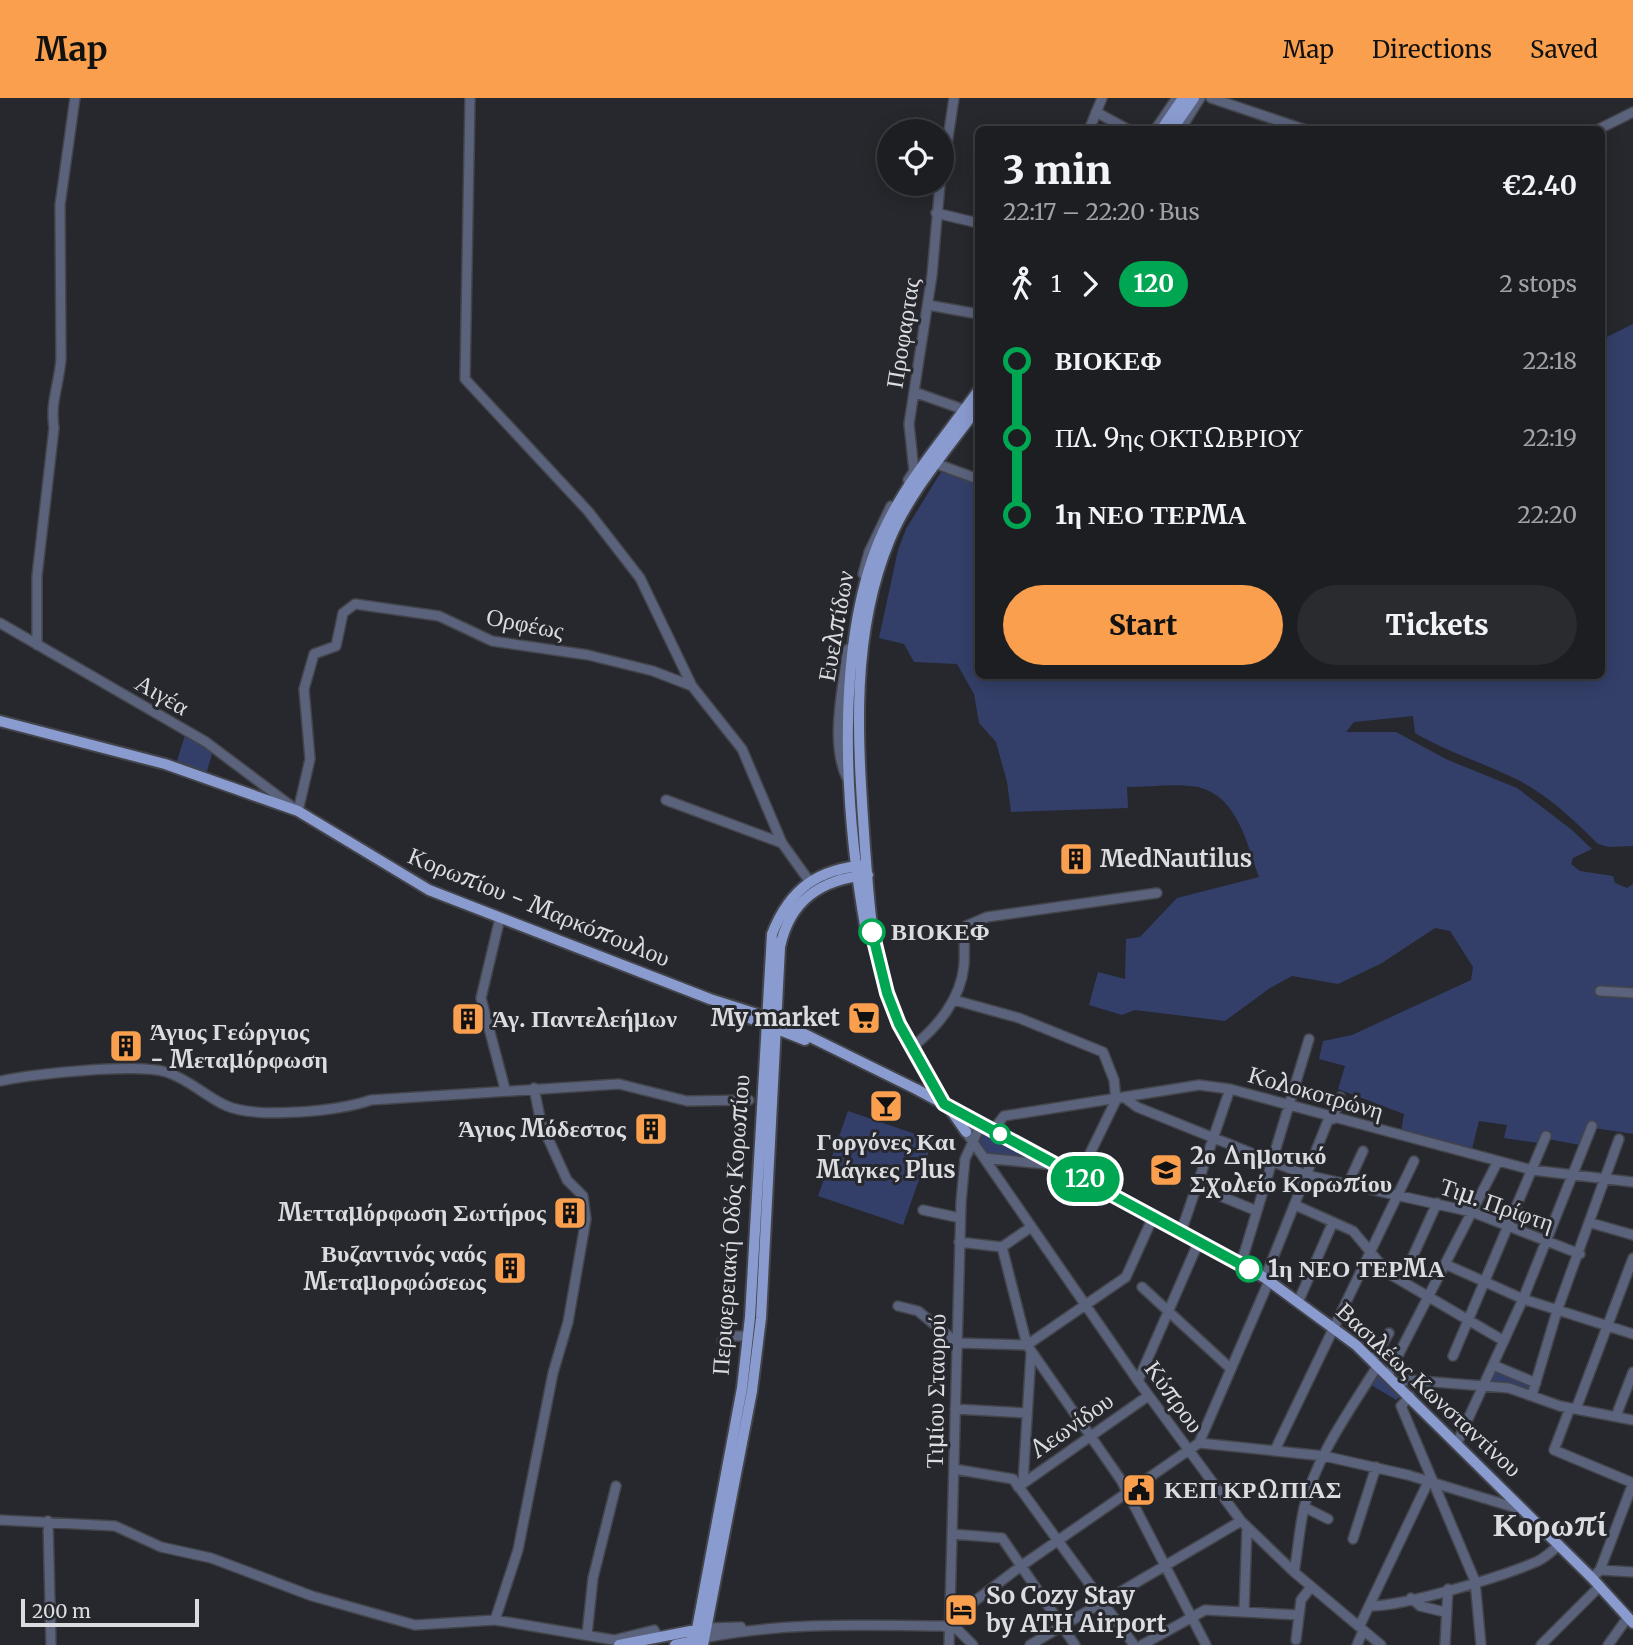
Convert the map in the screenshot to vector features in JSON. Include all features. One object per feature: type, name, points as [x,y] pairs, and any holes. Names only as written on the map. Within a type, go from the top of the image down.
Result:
[{"type":"main road","points":[[1164,126],[1183,98]]},
{"type":"main road","points":[[1175,126],[1197,98]]},
{"type":"main road","points":[[887,993],[874,944],[856,850],[850,785],[851,672],[855,622],[888,516],[909,482],[975,395]]},
{"type":"main road","points":[[969,1136],[946,1105],[911,1048],[873,962],[860,901],[862,871],[857,737],[860,673],[869,611],[891,535],[975,411]]},
{"type":"main road","name":"Κορωπίου - Μαρκόπουλου","points":[[0,721],[165,764],[298,811],[405,877],[500,918],[770,1023],[946,1105]]},
{"type":"main road","points":[[839,868],[856,850]]},
{"type":"main road","name":"Περιφερειακή Οδός Κορωπίου","points":[[700,1638],[752,1391],[761,1318],[772,934],[787,905],[810,882],[839,868],[862,871]]},
{"type":"main road","name":"Περιφερειακή Οδός Κορωπίου","points":[[700,1638],[699,1609],[740,1398],[748,1336],[770,1023],[780,947],[786,928],[800,904],[832,880],[862,871]]},
{"type":"main road","points":[[832,880],[850,885],[860,901]]},
{"type":"main road","name":"Βασιλέως Κωνσταντίνου","points":[[946,1105],[1241,1264],[1336,1328],[1398,1383],[1559,1545],[1598,1578],[1631,1620]]},
{"type":"main road","points":[[683,1632],[699,1609]]},
{"type":"main road","points":[[620,1645],[683,1632],[700,1638]]},
{"type":"main road","points":[[675,1645],[700,1638]]},
{"type":"street","points":[[37,645],[35,601],[44,499],[54,428],[51,407],[60,380],[60,205],[75,98]]},
{"type":"street","points":[[470,98],[465,379],[588,511],[640,578],[692,686],[742,749],[782,843],[810,882]]},
{"type":"street","points":[[951,119],[954,98]]},
{"type":"street","points":[[1090,126],[1102,98]]},
{"type":"street","points":[[1158,126],[1177,98]]},
{"type":"street","points":[[1182,126],[1197,98]]},
{"type":"street","points":[[1211,98],[1294,126]]},
{"type":"street","points":[[1096,112],[1122,126]]},
{"type":"street","points":[[1605,126],[1633,112]]},
{"type":"street","name":"Προφαρτας","points":[[909,482],[914,471],[909,424],[928,305],[938,196]]},
{"type":"street","points":[[936,213],[975,222]]},
{"type":"street","points":[[928,305],[975,313]]},
{"type":"street","points":[[914,392],[965,410]]},
{"type":"street","points":[[937,464],[975,478]]},
{"type":"street","name":"Ορφέως","points":[[298,811],[310,759],[304,689],[314,654],[336,646],[343,613],[355,604],[439,616],[492,641],[588,655],[653,671],[692,686]]},
{"type":"street","name":"Αιγέα","points":[[0,623],[206,742],[298,811]]},
{"type":"street","points":[[666,800],[782,843]]},
{"type":"street","points":[[911,1048],[934,1027],[954,1000],[964,968],[966,926],[972,922],[988,917],[1157,893]]},
{"type":"street","points":[[500,918],[481,998],[505,1089]]},
{"type":"street","points":[[1600,991],[1633,993]]},
{"type":"street","points":[[954,1000],[1020,1018],[1092,1045],[1103,1052],[1121,1099],[1079,1177]]},
{"type":"street","points":[[1241,1264],[1309,1039]]},
{"type":"street","points":[[0,1081],[38,1075],[152,1069],[187,1082],[231,1108],[274,1111],[352,1107],[371,1100],[505,1089],[619,1084],[687,1101],[749,1100]]},
{"type":"street","name":"Κολοκοτρώνη","points":[[993,1130],[1004,1116],[1199,1085],[1230,1089],[1331,1119],[1532,1170],[1633,1182]]},
{"type":"street","points":[[495,1620],[510,1582],[518,1550],[553,1373],[568,1322],[586,1219],[583,1196],[567,1180],[541,1123],[534,1088]]},
{"type":"street","points":[[1181,1232],[1230,1089]]},
{"type":"street","points":[[700,1638],[753,1628],[951,1623],[1021,1566],[1199,1443],[1340,1097]]},
{"type":"street","name":"Τιμ. Πρίφτη","points":[[1121,1099],[1306,1175],[1472,1212],[1580,1254]]},
{"type":"street","name":"Τιμίου Σταυρού","points":[[949,1645],[960,1218],[969,1136],[977,1122]]},
{"type":"street","points":[[1457,1443],[1523,1299],[1592,1126]]},
{"type":"street","name":"Κύπρου","points":[[969,1136],[1148,1396],[1244,1524],[1360,1635],[1381,1645]]},
{"type":"street","points":[[1453,1356],[1546,1136]]},
{"type":"street","points":[[1532,1395],[1557,1311],[1580,1254],[1619,1139]]},
{"type":"street","points":[[1348,1184],[1363,1151]]},
{"type":"street","points":[[984,1158],[1060,1166]]},
{"type":"street","points":[[1275,1450],[1414,1161]]},
{"type":"street","points":[[1388,1375],[1498,1161]]},
{"type":"street","points":[[1196,1186],[1257,1211]]},
{"type":"street","points":[[1413,1256],[1437,1203]]},
{"type":"street","points":[[1295,1205],[1353,1231],[1388,1273],[1504,1341]]},
{"type":"street","points":[[923,1210],[960,1218]]},
{"type":"street","points":[[898,1306],[918,1311],[957,1343],[1029,1349],[1126,1277],[1153,1217]]},
{"type":"street","points":[[1298,1300],[1333,1222]]},
{"type":"street","points":[[1591,1223],[1633,1235]]},
{"type":"street","points":[[960,1242],[1002,1247],[1031,1227]]},
{"type":"street","points":[[1138,1381],[1167,1309],[1199,1241]]},
{"type":"street","points":[[1002,1247],[1029,1349],[1021,1485]]},
{"type":"street","points":[[1541,1645],[1598,1578],[1633,1483],[1554,1450],[1633,1258]]},
{"type":"street","points":[[1446,1264],[1523,1299],[1633,1334]]},
{"type":"street","points":[[1142,1287],[1231,1369]]},
{"type":"street","points":[[1294,1572],[1304,1507],[1324,1456],[1376,1363],[1389,1333]]},
{"type":"street","points":[[722,1341],[727,1336],[748,1336]]},
{"type":"street","points":[[1029,1349],[1128,1493],[1206,1645]]},
{"type":"street","points":[[1493,1365],[1536,1383]]},
{"type":"street","points":[[1616,1416],[1633,1371]]},
{"type":"street","points":[[1398,1383],[1409,1380],[1509,1388],[1549,1404],[1633,1420]]},
{"type":"street","name":"Λεωνίδου","points":[[1021,1485],[1148,1396]]},
{"type":"street","points":[[1410,1396],[1401,1406],[1475,1581],[1481,1645]]},
{"type":"street","points":[[955,1409],[1026,1413]]},
{"type":"street","points":[[1199,1443],[1324,1456],[1431,1481],[1525,1511]]},
{"type":"street","points":[[1353,1539],[1376,1467]]},
{"type":"street","points":[[954,1469],[1010,1478],[1021,1485],[1134,1645]]},
{"type":"street","points":[[1345,1645],[1360,1635],[1370,1606],[1431,1481]]},
{"type":"street","points":[[587,1634],[593,1578],[616,1486]]},
{"type":"street","points":[[1304,1507],[1328,1519]]},
{"type":"street","points":[[0,1520],[115,1526],[161,1548],[211,1558],[312,1596],[415,1625],[495,1620],[614,1640],[654,1630],[658,1637]]},
{"type":"street","points":[[48,1521],[51,1645]]},
{"type":"street","points":[[1030,1645],[1165,1566],[1244,1524],[1244,1612]]},
{"type":"street","points":[[952,1534],[996,1535],[1002,1538],[1075,1645]]},
{"type":"street","points":[[1370,1606],[1475,1581],[1539,1560],[1559,1545]]},
{"type":"street","points":[[1598,1578],[1633,1572]]},
{"type":"street","points":[[1296,1640],[1301,1600],[1311,1587]]},
{"type":"street","points":[[1445,1645],[1448,1589]]},
{"type":"street","points":[[1411,1598],[1420,1606],[1445,1612]]},
{"type":"street","points":[[1142,1645],[1210,1610],[1299,1615]]},
{"type":"street","points":[[1608,1645],[1631,1620]]},
{"type":"street","points":[[951,1623],[973,1645]]},
{"type":"shaded area","points":[[1633,324],[1633,846],[1609,847],[1598,844],[1559,808],[1526,784],[1415,733],[1413,716],[1354,722],[1346,732],[1396,732],[1448,760],[1517,788],[1572,830],[1592,849],[1573,858],[1571,864],[1580,871],[1613,876],[1615,883],[1627,888],[1633,884],[1633,1134],[1594,1128],[1586,1146],[1547,1139],[1545,1144],[1504,1138],[1507,1125],[1479,1121],[1472,1149],[1401,1131],[1404,1114],[1338,1089],[1345,1066],[1319,1059],[1323,1041],[1352,1035],[1471,980],[1473,967],[1450,931],[1435,928],[1382,963],[1338,984],[1292,976],[1270,988],[1225,1021],[1135,1010],[1122,1015],[1089,1005],[1098,972],[1125,979],[1126,939],[1140,937],[1177,898],[1259,877],[1245,837],[1232,811],[1212,792],[1198,787],[1127,787],[1128,808],[1011,812],[1007,782],[996,742],[979,723],[974,694],[957,664],[914,662],[904,644],[879,638],[898,550],[906,529],[941,472],[975,483],[975,679],[1605,679],[1605,338]]},
{"type":"shaded area","points":[[186,732],[213,750],[206,775],[176,764]]},
{"type":"shaded area","points":[[848,1111],[933,1140],[903,1225],[818,1196]]},
{"type":"shaded area","points":[[982,1131],[1026,1155],[1025,1157],[987,1155],[977,1143]]},
{"type":"shaded area","points":[[1493,1365],[1532,1382],[1529,1391],[1486,1382]]},
{"type":"shaded area","points":[[1377,1370],[1402,1394],[1396,1400],[1368,1383]]},
{"type":"bus line","name":"120","points":[[872,932],[887,993],[899,1024],[944,1104],[1249,1269]]},
{"type":"place","name":"MedNautilus","points":[[1076,859]]},
{"type":"place","name":"ΒΙΟΚΕΦ","points":[[872,932]]},
{"type":"place","name":"My market","points":[[864,1018]]},
{"type":"place","name":"Άγ. Παντελεήμων","points":[[468,1019]]},
{"type":"place","name":"Άγιος Γεώργιος - Μεταμόρφωση","points":[[126,1046]]},
{"type":"place","name":"Γοργόνες Και Μάγκες Plus","points":[[886,1106]]},
{"type":"place","name":"Άγιος Μόδεστος","points":[[651,1129]]},
{"type":"place","name":"2ο Δημοτικό Σχολείο Κορωπίου","points":[[1166,1170]]},
{"type":"place","name":"Μετταμόρφωση Σωτήρος","points":[[570,1213]]},
{"type":"place","name":"Βυζαντινός ναός Μεταμορφώσεως","points":[[510,1268]]},
{"type":"place","name":"1η ΝΕΟ ΤΕΡΜΑ","points":[[1249,1269]]},
{"type":"place","name":"ΚΕΠ ΚΡΩΠΙΑΣ","points":[[1139,1490]]},
{"type":"place","name":"So Cozy Stay by ATH Airport","points":[[961,1610]]},
{"type":"district","name":"Κορωπί","points":[[1550,1525]]}]
